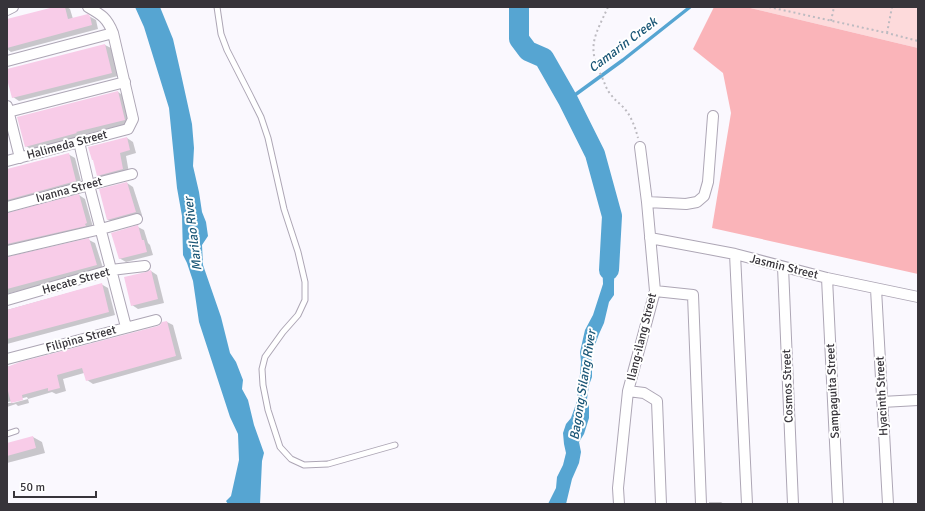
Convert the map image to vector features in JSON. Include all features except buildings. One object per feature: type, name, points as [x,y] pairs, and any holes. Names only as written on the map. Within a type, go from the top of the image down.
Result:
[{"type":"street","points":[[7,10],[13,7]]},
{"type":"street","points":[[20,158],[8,109],[125,82],[113,33],[108,22],[88,7]]},
{"type":"street","points":[[7,61],[113,33]]},
{"type":"street","name":"Halimeda Street","points":[[7,161],[128,129],[133,119],[125,82]]},
{"type":"street","points":[[647,202],[686,204],[697,202],[704,196],[708,182],[713,116]]},
{"type":"street","points":[[79,142],[126,327]]},
{"type":"street","name":"Ilang-ilang Street","points":[[619,504],[618,488],[628,391],[655,291],[647,202],[640,147]]},
{"type":"street","name":"Ivanna Street","points":[[7,207],[132,174]]},
{"type":"street","points":[[7,251],[137,219]]},
{"type":"street","name":"Jasmin Street","points":[[650,238],[735,254],[827,278],[918,297]]},
{"type":"street","points":[[735,254],[747,504]]},
{"type":"street","name":"Hecate Street","points":[[7,300],[111,270],[145,266]]},
{"type":"street","name":"Cosmos Street","points":[[783,267],[793,504]]},
{"type":"street","name":"Sampaguita Street","points":[[827,278],[838,504]]},
{"type":"street","name":"Hyacinth Street","points":[[876,289],[888,504]]},
{"type":"street","points":[[655,291],[693,294],[701,504]]},
{"type":"street","name":"Filipina Street","points":[[7,358],[156,320]]},
{"type":"street","points":[[628,391],[644,393],[657,401],[660,504]]},
{"type":"street","points":[[882,402],[918,400]]},
{"type":"lane","points":[[217,7],[221,34],[227,50],[250,94],[268,138],[284,209],[298,252],[305,282],[305,300],[303,305],[298,315],[283,332],[265,357],[262,369],[263,385],[268,410],[280,447],[290,459],[304,465],[328,464],[395,445]]},
{"type":"lane","points":[[7,434],[16,432]]},
{"type":"path","points":[[608,7],[594,42],[594,59],[597,69],[610,95],[622,105],[631,118],[637,132],[640,147]]},
{"type":"path","points":[[769,7],[887,33],[918,42]]},
{"type":"path","points":[[787,11],[788,7]]},
{"type":"path","points":[[831,21],[834,7]]},
{"type":"path","points":[[887,33],[892,7]]},
{"type":"shaded area","points":[[714,7],[746,7],[918,48],[918,274],[712,228],[731,113],[723,73],[693,49]]},
{"type":"shaded area","points":[[746,7],[918,7],[918,48]]},
{"type":"water","name":"Marilao River","points":[[135,7],[160,7],[173,39],[192,124],[194,148],[193,166],[208,236],[202,245],[203,265],[221,317],[230,353],[236,362],[243,380],[242,389],[248,400],[254,425],[264,453],[262,461],[260,504],[228,504],[226,501],[231,496],[239,460],[238,434],[230,417],[199,322],[193,281],[183,255],[182,216],[177,188],[169,108],[144,27]]},
{"type":"water","points":[[604,242],[616,243],[614,295],[609,302],[604,323],[592,353],[592,377],[587,399],[589,406],[589,418],[584,434],[579,442],[581,452],[579,463],[572,479],[566,504],[548,504],[556,488],[557,477],[563,465],[566,453],[563,433],[576,404],[581,362],[580,352],[585,330],[593,315],[603,284],[602,256]]},
{"type":"waterway","name":"Bagong Silang River","points":[[519,7],[519,39],[528,51],[544,58],[568,100],[595,154],[612,216],[609,270]]},
{"type":"waterway","name":"Camarin Creek","points":[[568,100],[623,60],[690,7]]}]
